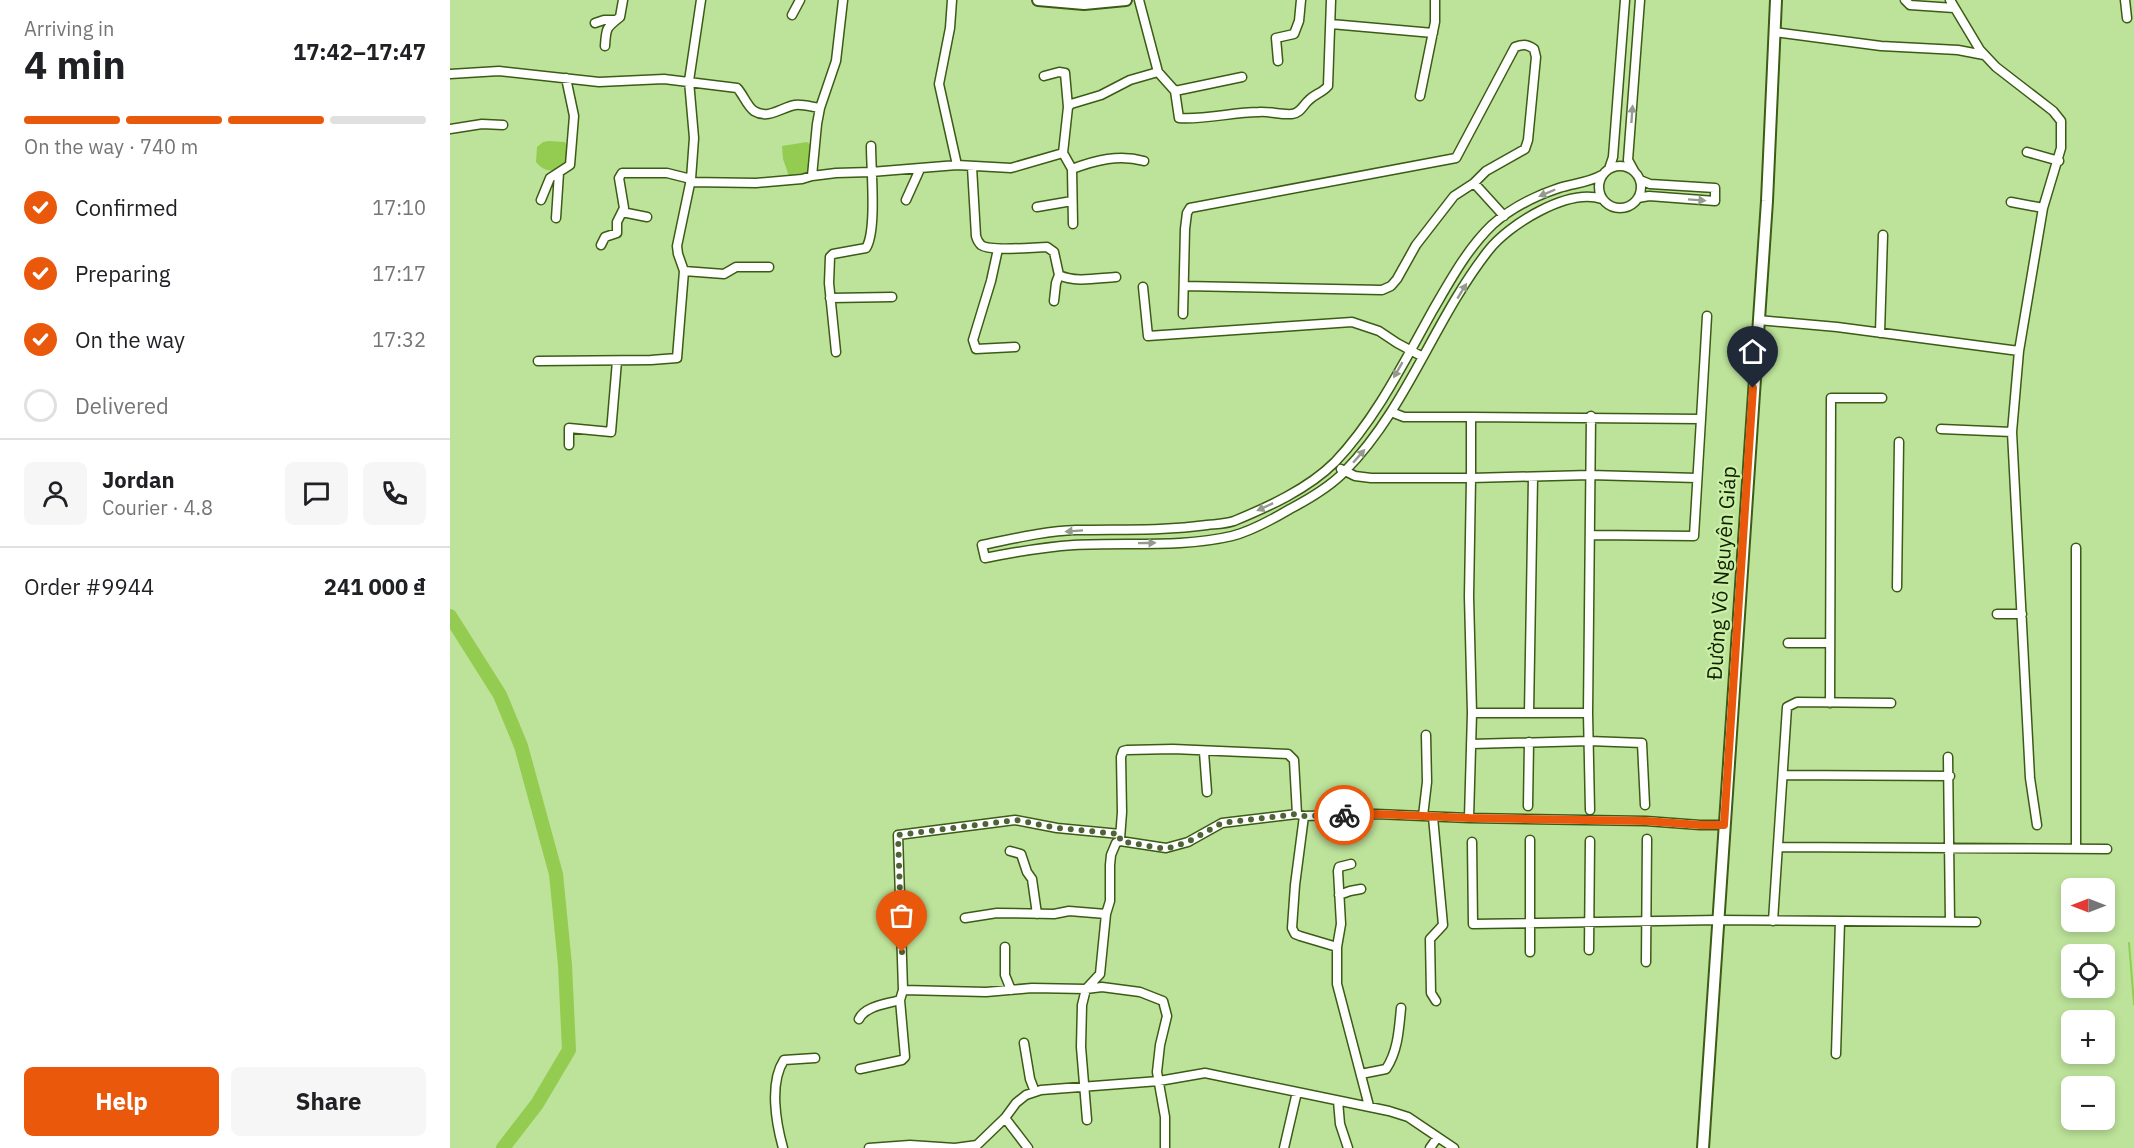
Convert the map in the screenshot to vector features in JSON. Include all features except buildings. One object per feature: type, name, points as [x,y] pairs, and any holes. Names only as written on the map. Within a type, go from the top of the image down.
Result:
[{"type":"main road","points":[[1038,0],[1084,4],[1126,0]]},
{"type":"main road","name":"Đường Võ Nguyên Giáp","points":[[1703,1148],[1767,201],[1776,0]]},
{"type":"street","points":[[605,46],[606,31],[608,26],[620,17],[623,0]]},
{"type":"street","points":[[538,361],[677,358],[684,272],[677,246],[690,180],[694,138],[689,81],[701,0]]},
{"type":"street","points":[[792,15],[800,0]]},
{"type":"street","points":[[812,176],[819,108],[836,61],[843,0]]},
{"type":"street","points":[[952,0],[950,28],[939,84],[957,165]]},
{"type":"street","points":[[1139,0],[1158,72],[1175,91],[1179,118],[1200,120],[1225,114],[1260,111],[1293,114],[1304,109],[1308,100],[1327,88],[1331,0]]},
{"type":"street","points":[[1278,61],[1276,38],[1294,34],[1299,21],[1301,0]]},
{"type":"street","points":[[1420,96],[1433,33],[1435,0]]},
{"type":"street","points":[[1602,199],[1598,189],[1613,157],[1625,0]]},
{"type":"street","points":[[1634,171],[1621,165],[1591,181],[1559,188],[1517,206],[1485,233],[1476,242],[1451,279],[1360,431],[1334,463],[1306,485],[1272,504],[1231,522],[1189,528],[1073,530],[1021,537],[982,545],[985,558],[1074,545],[1188,543],[1234,536],[1312,497],[1345,472],[1391,412],[1464,287],[1495,244],[1524,219],[1561,202],[1592,196],[1602,199],[1609,205],[1622,208],[1634,203],[1638,198],[1641,191],[1640,180],[1628,160],[1640,0]]},
{"type":"street","points":[[1905,0],[1910,5],[1952,4],[1984,55],[2061,121],[2059,161],[2043,208],[2019,351],[2012,432],[2030,778],[2037,825]]},
{"type":"street","points":[[2125,0],[2127,18]]},
{"type":"street","points":[[1624,14],[1639,16]]},
{"type":"street","points":[[595,23],[617,20]]},
{"type":"street","points":[[1331,24],[1433,33]]},
{"type":"street","points":[[1774,32],[1881,46],[1958,50],[1984,55]]},
{"type":"street","points":[[1183,314],[1185,229],[1190,208],[1456,158],[1515,47],[1521,44],[1534,49],[1536,57],[1528,140],[1525,149],[1486,171],[1474,183],[1454,196],[1416,245],[1391,286],[1382,290],[1184,286]]},
{"type":"street","points":[[450,74],[499,72],[599,82],[649,78],[689,81],[737,87],[751,109],[765,114],[781,111],[792,105],[819,108]]},
{"type":"street","points":[[1044,76],[1059,72],[1065,73],[1068,107],[1063,153],[1072,169],[1073,224]]},
{"type":"street","points":[[1068,107],[1101,95],[1130,80],[1158,72]]},
{"type":"street","points":[[1175,91],[1242,77]]},
{"type":"street","points":[[541,200],[550,178],[570,165],[574,129],[573,109],[566,78]]},
{"type":"street","points":[[450,129],[482,124],[503,125]]},
{"type":"street","points":[[836,352],[830,298],[830,256],[866,248],[869,243],[873,222],[872,146]]},
{"type":"street","points":[[2027,152],[2059,161]]},
{"type":"street","points":[[601,245],[605,237],[617,233],[617,222],[624,206],[620,178],[624,172],[667,173],[690,180],[756,183],[836,173],[957,165],[1021,166],[1063,153]]},
{"type":"street","points":[[1072,169],[1111,158],[1124,157],[1144,161]]},
{"type":"street","points":[[972,167],[976,236],[983,246],[998,249],[1047,247],[1054,252],[1059,275],[1054,302]]},
{"type":"street","points":[[906,200],[920,169]]},
{"type":"street","points":[[556,218],[559,173]]},
{"type":"street","points":[[1638,198],[1649,196],[1714,201],[1715,188],[1650,184],[1640,180]]},
{"type":"street","points":[[1474,183],[1504,216]]},
{"type":"street","points":[[1037,207],[1072,201]]},
{"type":"street","points":[[2011,202],[2043,208]]},
{"type":"street","points":[[622,212],[647,217]]},
{"type":"street","points":[[1485,233],[1495,244]]},
{"type":"street","points":[[1880,333],[1883,235]]},
{"type":"street","points":[[998,249],[973,344],[976,350],[1015,347]]},
{"type":"street","points":[[684,272],[724,274],[736,267],[769,267]]},
{"type":"street","points":[[1059,275],[1075,279],[1116,277]]},
{"type":"street","points":[[1143,288],[1148,336],[1352,322],[1379,331],[1423,357]]},
{"type":"street","points":[[830,298],[892,297]]},
{"type":"street","points":[[1591,535],[1694,536],[1707,316]]},
{"type":"street","points":[[1758,320],[1814,324],[2019,351]]},
{"type":"street","points":[[569,445],[568,433],[571,428],[611,432],[617,361]]},
{"type":"street","points":[[1830,703],[1831,398],[1882,398]]},
{"type":"street","points":[[1391,412],[1404,417],[1701,418]]},
{"type":"street","points":[[1590,810],[1588,713],[1591,416]]},
{"type":"street","points":[[1469,818],[1472,713],[1469,597],[1471,417]]},
{"type":"street","points":[[1941,429],[2012,432]]},
{"type":"street","points":[[1897,587],[1899,442]]},
{"type":"street","points":[[1334,463],[1345,472],[1371,478],[1590,475],[1697,478]]},
{"type":"street","points":[[1528,713],[1533,477]]},
{"type":"street","points":[[2076,548],[2076,849]]},
{"type":"street","points":[[1997,614],[2022,614]]},
{"type":"street","points":[[1788,643],[1830,643]]},
{"type":"street","points":[[1773,921],[1787,707],[1797,702],[1891,703]]},
{"type":"street","points":[[1472,713],[1588,713]]},
{"type":"street","points":[[1426,735],[1428,817],[1443,925],[1430,939],[1431,993],[1436,1001]]},
{"type":"street","points":[[1471,744],[1589,741],[1642,743],[1645,805]]},
{"type":"street","points":[[1528,806],[1529,742]]},
{"type":"street","points":[[1087,1120],[1083,1088],[1082,1005],[1086,990],[1100,974],[1106,914],[1110,901],[1111,855],[1120,838],[1123,751],[1173,749],[1288,754],[1294,760],[1301,815],[1292,928],[1295,934],[1337,947]]},
{"type":"street","points":[[1204,752],[1207,792]]},
{"type":"street","points":[[1948,756],[1950,922]]},
{"type":"street","points":[[1784,775],[1950,776]]},
{"type":"street","points":[[860,1069],[902,1060],[905,1057],[900,1000],[903,990],[898,835],[1016,820],[1120,838],[1166,849],[1188,842],[1222,823],[1301,815],[1376,814],[1724,825]]},
{"type":"street","points":[[1646,962],[1647,839]]},
{"type":"street","points":[[1530,840],[1530,952]]},
{"type":"street","points":[[1589,950],[1590,841]]},
{"type":"street","points":[[1472,842],[1473,924],[1718,920],[1976,922]]},
{"type":"street","points":[[1779,847],[2107,849]]},
{"type":"street","points":[[1010,850],[1021,854],[1032,879],[1036,914]]},
{"type":"street","points":[[1351,864],[1339,867],[1341,924],[1337,947],[1337,984],[1369,1106]]},
{"type":"street","points":[[1339,895],[1361,889]]},
{"type":"street","points":[[965,918],[997,913],[1054,914],[1069,911],[1106,914]]},
{"type":"street","points":[[1836,1054],[1840,921]]},
{"type":"street","points":[[1005,947],[1005,975],[1011,990]]},
{"type":"street","points":[[903,990],[986,992],[1032,988],[1086,990],[1102,987],[1140,992],[1163,1001],[1167,1016],[1157,1072],[1165,1117],[1165,1148]]},
{"type":"street","points":[[859,1019],[868,1010],[900,1000]]},
{"type":"street","points":[[1361,1074],[1386,1069],[1395,1052],[1401,1008]]},
{"type":"street","points":[[1024,1042],[1030,1079],[1035,1092]]},
{"type":"street","points":[[783,1148],[777,1125],[776,1108],[779,1071],[784,1060],[815,1058]]},
{"type":"street","points":[[869,1148],[910,1145],[955,1148],[978,1146],[1016,1103],[1026,1095],[1035,1092],[1159,1082],[1184,1075],[1205,1073],[1369,1106],[1408,1117],[1454,1148]]},
{"type":"street","points":[[1284,1148],[1297,1092]]},
{"type":"street","points":[[1338,1101],[1340,1124],[1348,1148]]},
{"type":"street","points":[[1005,1118],[1028,1148]]},
{"type":"street","points":[[1430,1148],[1437,1138]]},
{"type":"shaded area","points":[[549,141],[565,142],[568,150],[565,163],[555,170],[542,168],[536,162],[537,147]]},
{"type":"shaded area","points":[[807,142],[812,146],[811,172],[790,179],[783,159],[782,146]]},
{"type":"waterway","points":[[450,616],[500,695],[521,746],[556,874],[565,965],[569,1050],[537,1104],[503,1148]]},
{"type":"waterway","points":[[2129,943],[2134,1004]]},
{"type":"way so far","points":[[902,952],[898,835],[1016,820],[1057,828],[1120,834],[1120,841],[1166,849],[1188,842],[1222,823],[1297,814],[1304,816],[1344,815]]},
{"type":"route","points":[[1344,815],[1646,821],[1724,825],[1753,388]]}]
